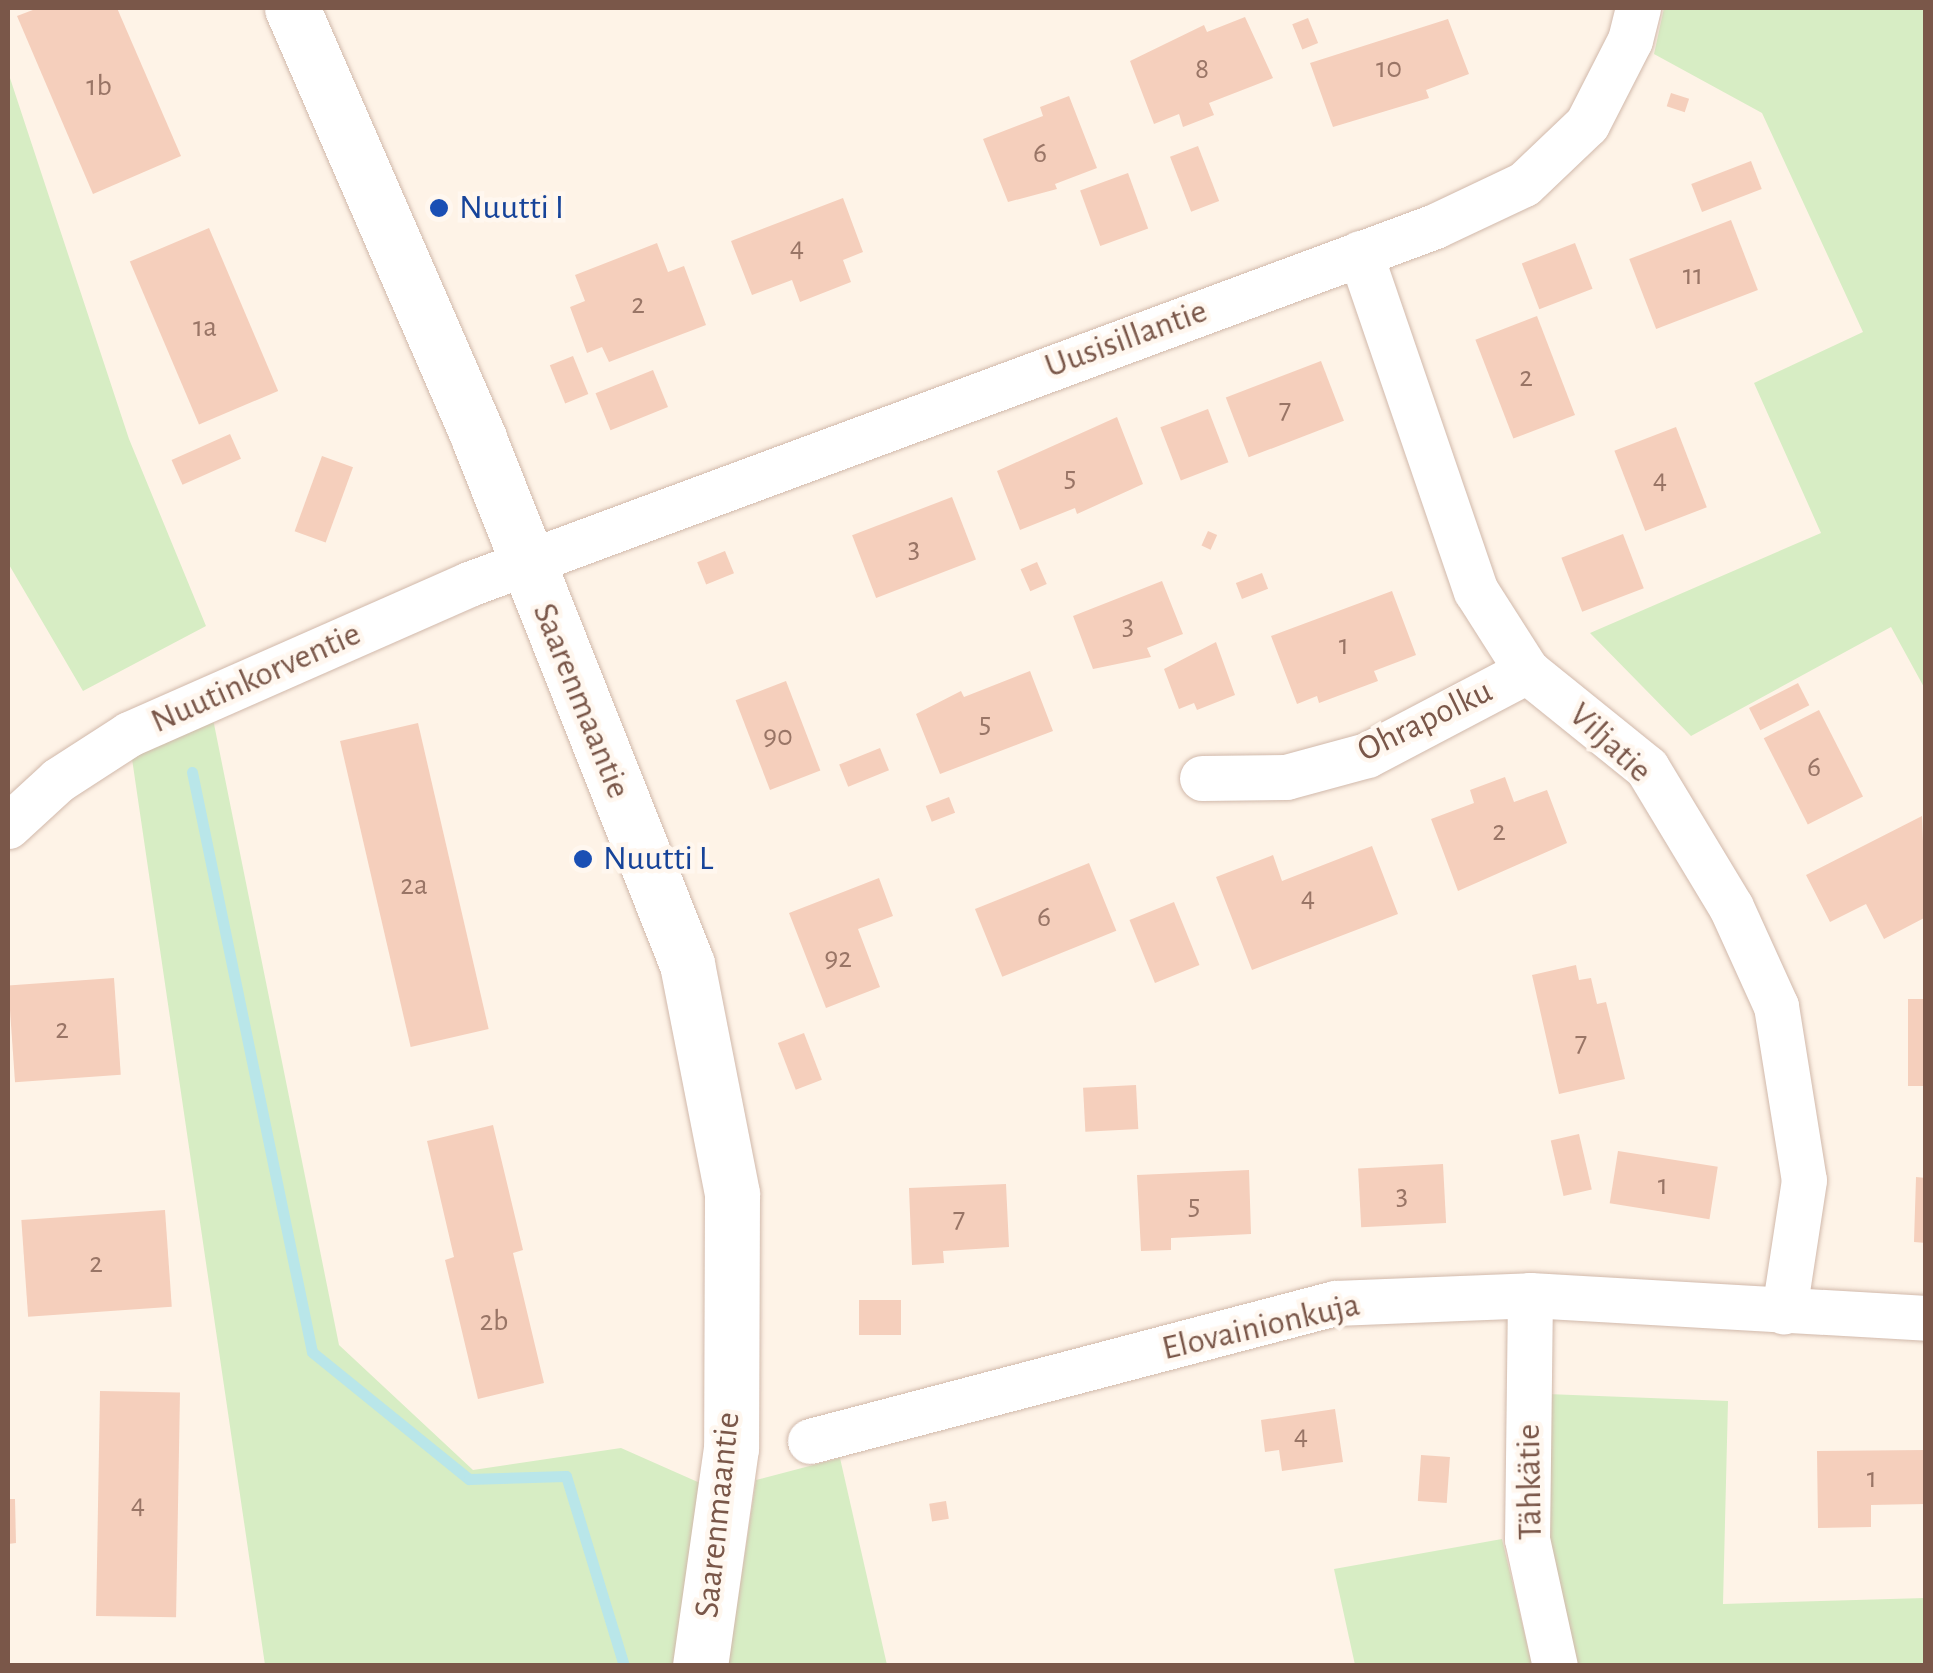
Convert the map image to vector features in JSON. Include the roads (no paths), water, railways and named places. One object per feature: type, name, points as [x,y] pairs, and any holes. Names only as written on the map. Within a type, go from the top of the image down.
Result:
[{"type":"street","name":"Saarenmaantie","points":[[292,8],[479,439],[524,562],[687,964],[732,1194],[730,1448],[700,1666]]},
{"type":"street","name":"Uusisillantie","points":[[524,562],[1360,253],[1524,184],[1587,124],[1630,40],[1638,8]]},
{"type":"street","name":"Viljatie","points":[[1360,253],[1476,591],[1527,671],[1647,768],[1730,908],[1776,1006],[1804,1180],[1784,1310]]},
{"type":"street","name":"Nuutinkorventie","points":[[8,826],[58,780],[129,734],[524,562]]},
{"type":"street","name":"Ohrapolku","points":[[1202,778],[1286,777],[1366,754],[1527,671]]},
{"type":"street","name":"Elovainionkuja","points":[[810,1441],[1335,1303],[1530,1295],[1926,1318]]},
{"type":"street","name":"Tähkätie","points":[[1530,1295],[1527,1539],[1555,1666]]},
{"type":"waterway","points":[[192,772],[312,1352],[469,1479],[566,1476],[624,1666]]},
{"type":"place","name":"Nuutti I","points":[[439,208]]},
{"type":"place","name":"Nuutti L","points":[[583,859]]}]
